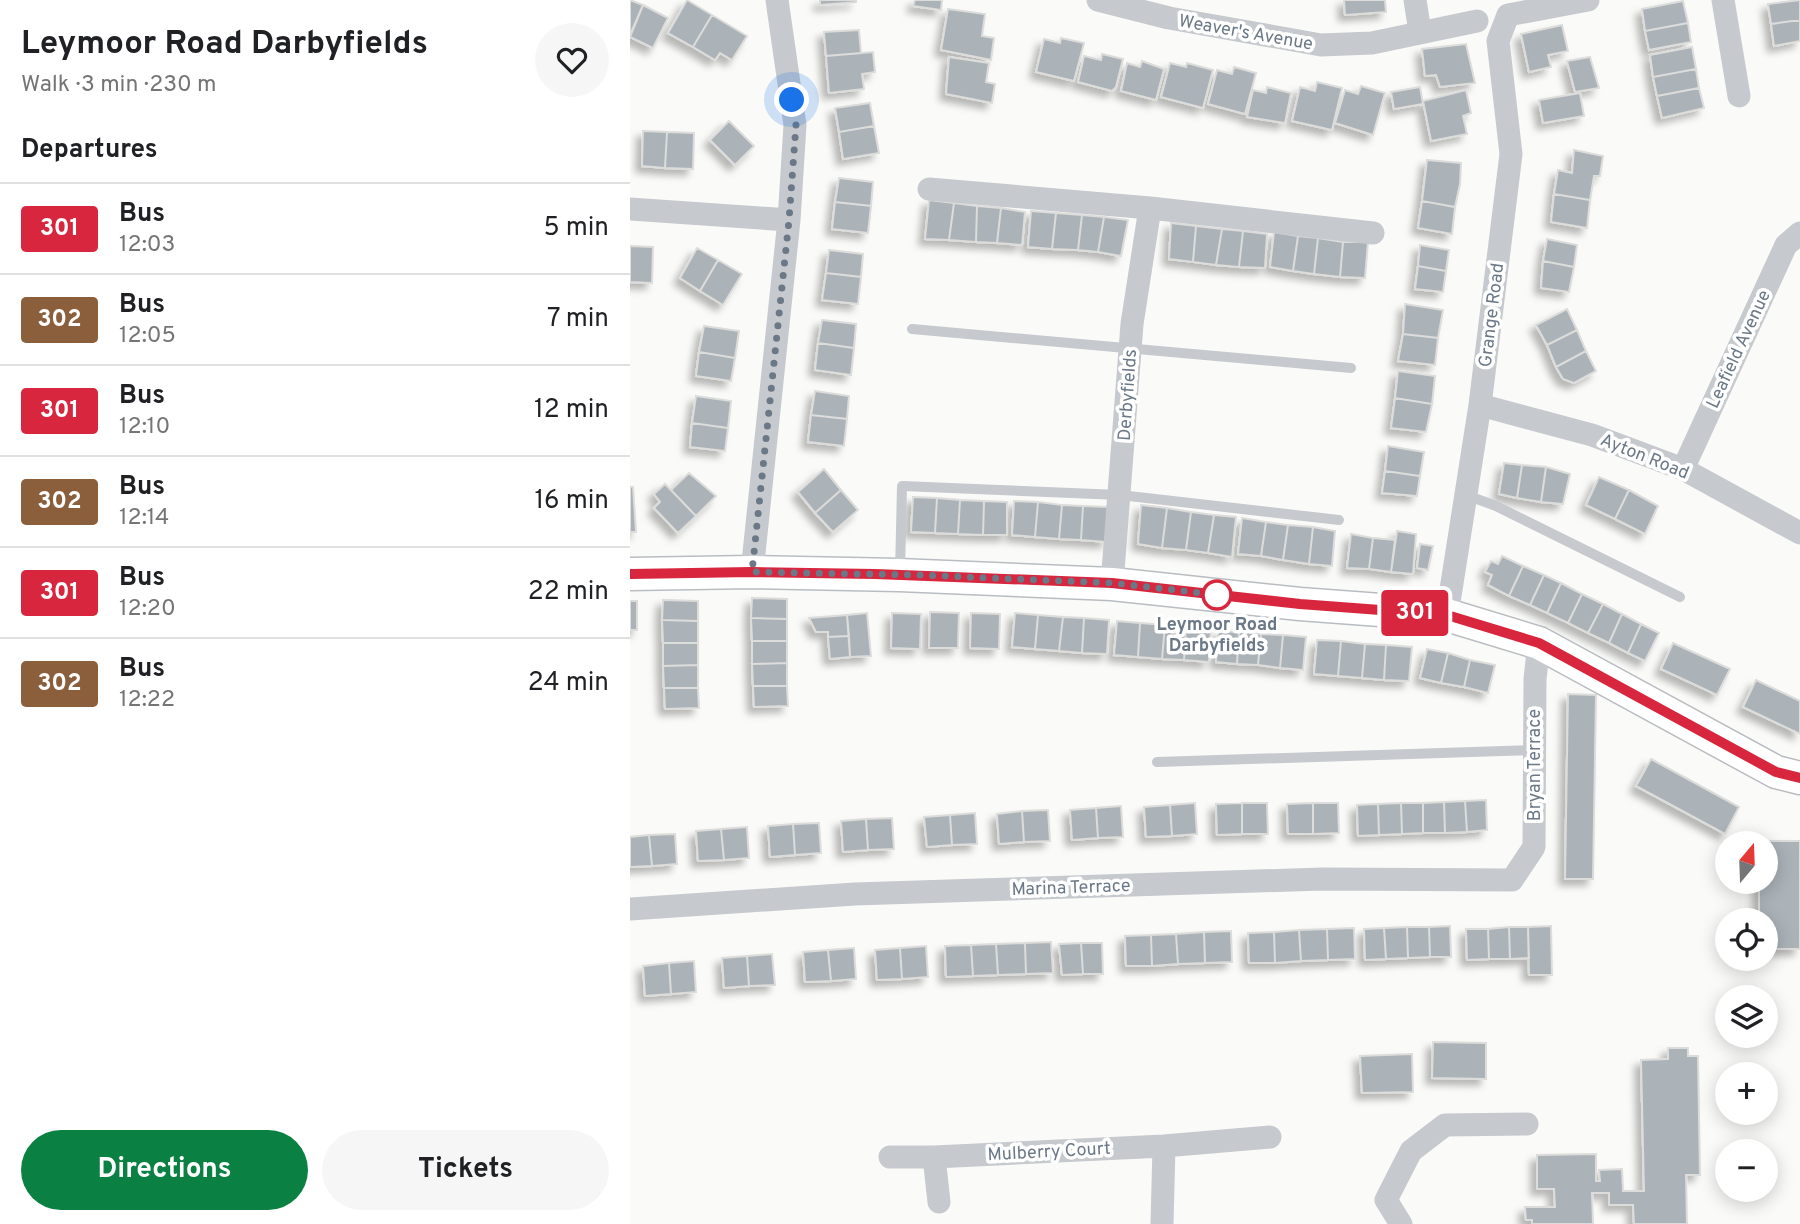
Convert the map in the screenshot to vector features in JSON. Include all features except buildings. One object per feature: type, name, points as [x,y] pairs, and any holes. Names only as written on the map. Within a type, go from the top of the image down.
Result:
[{"type":"street","points":[[752,572],[789,220],[796,125],[777,0]]},
{"type":"street","name":"Weaver's Avenue","points":[[1098,0],[1169,18],[1321,45],[1372,43],[1477,21]]},
{"type":"street","points":[[1415,0],[1420,32]]},
{"type":"street","name":"Grange Road","points":[[1447,615],[1480,405],[1511,153],[1498,41],[1508,15],[1588,0]]},
{"type":"street","points":[[1723,0],[1739,96]]},
{"type":"street","points":[[929,189],[1150,208],[1373,233]]},
{"type":"street","name":"Derbyfields","points":[[1112,583],[1132,324],[1150,208]]},
{"type":"street","points":[[630,209],[789,220]]},
{"type":"street","name":"Leafield Avenue","points":[[1683,469],[1786,245],[1800,233]]},
{"type":"street","name":"Ayton Road","points":[[1480,405],[1591,435],[1683,469],[1800,533]]},
{"type":"street","points":[[630,574],[752,572],[1112,583],[1300,604],[1447,615],[1539,643],[1776,772],[1800,778]]},
{"type":"street","name":"Bryan Terrace","points":[[1512,880],[1534,847],[1535,679],[1539,643]]},
{"type":"street","name":"Marina Terrace","points":[[630,909],[855,894],[1322,879],[1512,880]]},
{"type":"street","points":[[1401,1224],[1386,1200],[1411,1151],[1444,1125],[1527,1125]]},
{"type":"street","name":"Mulberry Court","points":[[890,1157],[1164,1146],[1270,1137]]},
{"type":"street","points":[[1163,1224],[1164,1146]]},
{"type":"street","points":[[934,1157],[939,1202]]},
{"type":"lane","points":[[912,329],[1351,368]]},
{"type":"lane","points":[[900,575],[902,486],[1120,495],[1339,520]]},
{"type":"lane","points":[[1466,495],[1496,506],[1680,597]]},
{"type":"lane","points":[[1157,762],[1535,750]]},
{"type":"bus line","name":"301","points":[[630,574],[875,574],[1112,583],[1300,604],[1447,615],[1539,643],[1776,772],[1800,778]]},
{"type":"place","name":"Leymoor Road Darbyfields","points":[[1217,595]]},
{"type":"route","points":[[792,100],[796,125],[789,220],[752,572],[919,575],[1112,583],[1220,595],[1217,595]]}]
